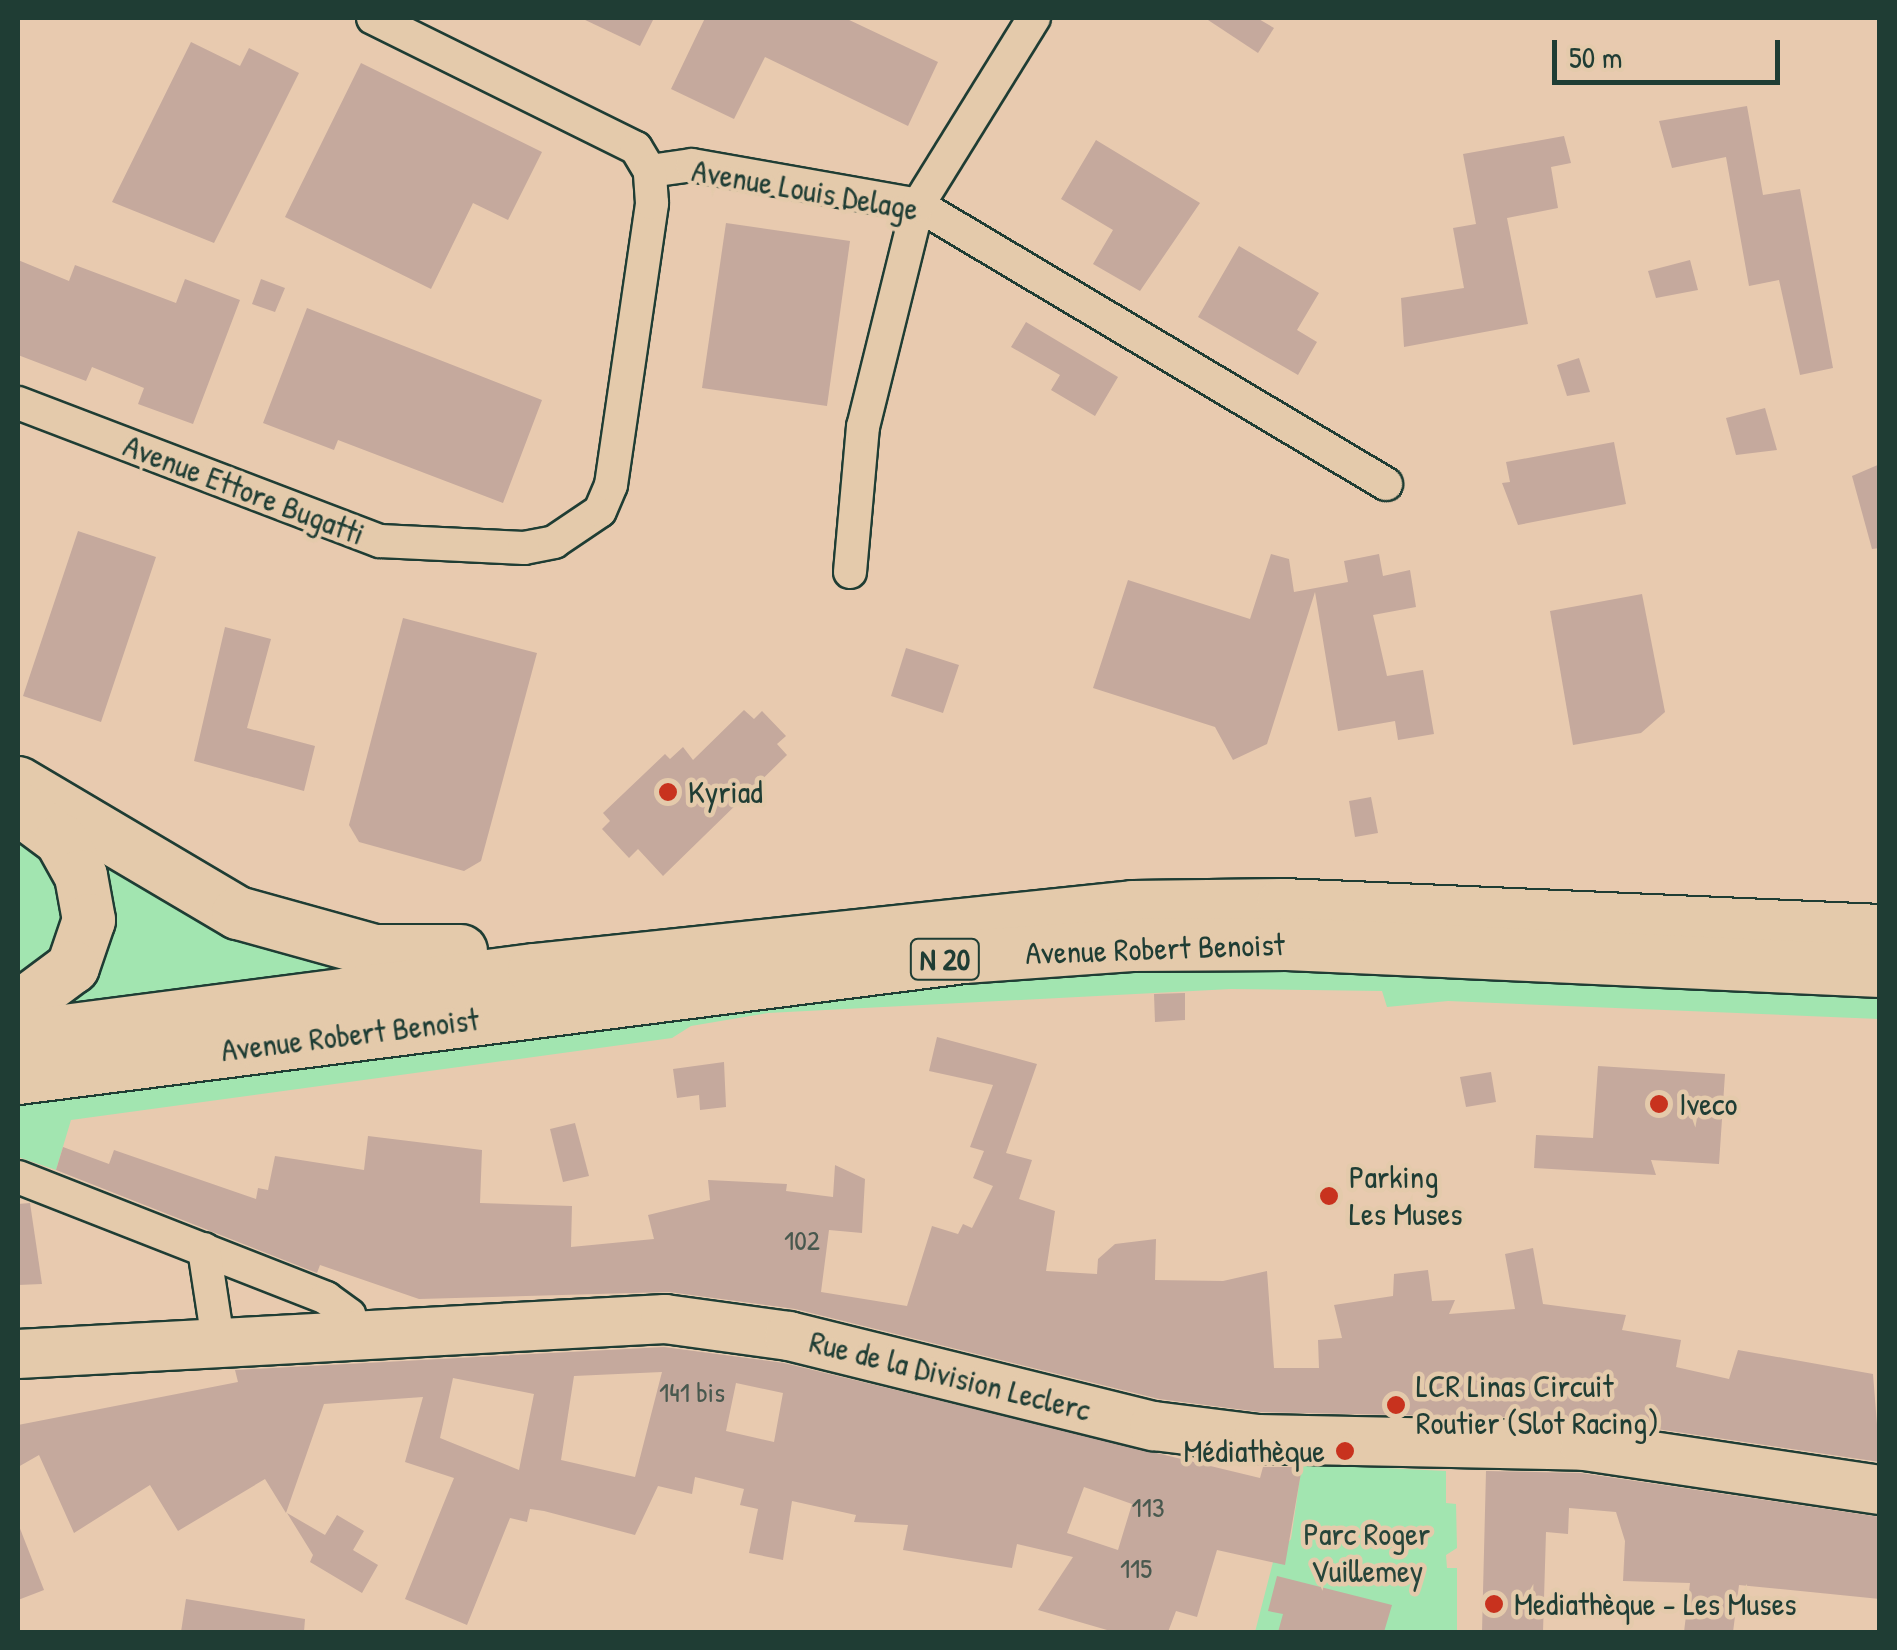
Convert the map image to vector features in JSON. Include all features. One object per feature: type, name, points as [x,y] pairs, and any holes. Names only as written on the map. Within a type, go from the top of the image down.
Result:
[{"type":"main road","points":[[18,784],[205,895],[301,936],[375,951],[478,951],[534,970]]},
{"type":"main road","points":[[18,808],[61,840],[81,876],[89,920],[73,967],[18,1008]]},
{"type":"main road","name":"Avenue Robert Benoist","points":[[18,1037],[534,970],[1134,907],[1283,905],[1880,932]]},
{"type":"main road","name":"Avenue Robert Benoist","points":[[18,1078],[964,957],[1132,946],[1287,944],[1880,971]]},
{"type":"street","name":"Avenue Louis Delage","points":[[373,18],[636,148],[650,171],[692,166],[918,204],[1386,484]]},
{"type":"street","points":[[850,572],[863,427],[918,204],[1034,18]]},
{"type":"street","name":"Avenue Ettore Bugatti","points":[[18,402],[380,541],[524,548],[554,542],[600,511],[611,485],[652,203],[650,171]]},
{"type":"street","points":[[18,1176],[326,1298],[349,1315],[352,1333]]},
{"type":"street","points":[[204,1249],[218,1340]]},
{"type":"street","name":"Rue de la Division Leclerc","points":[[18,1354],[665,1318],[789,1336],[1154,1426],[1258,1439],[1585,1446],[1880,1490]]},
{"type":"green space","points":[[47,803],[357,973],[49,1008],[71,991]]},
{"type":"green space","points":[[18,824],[70,886],[64,951],[18,994]]},
{"type":"green space","points":[[1250,961],[1879,987],[1879,1019],[1448,1001],[1387,1007],[1382,991],[1231,989],[768,1013],[691,1026],[672,1038],[71,1120],[56,1170],[18,1157],[18,1101],[900,981]]},
{"type":"green space","name":"Parc Roger Vuillemey","points":[[1302,1464],[1446,1471],[1446,1503],[1456,1504],[1457,1548],[1446,1555],[1447,1568],[1457,1568],[1457,1632],[1255,1632],[1273,1562],[1291,1539]]},
{"type":"building","points":[[581,18],[654,18],[640,46]]},
{"type":"building","points":[[705,18],[845,18],[938,62],[908,126],[765,57],[734,119],[671,89]]},
{"type":"building","points":[[1205,18],[1257,18],[1274,28],[1258,53]]},
{"type":"building","points":[[191,42],[240,66],[249,48],[299,73],[214,243],[112,202]]},
{"type":"building","points":[[361,63],[542,152],[508,220],[473,203],[431,289],[285,217]]},
{"type":"building","points":[[1747,106],[1763,195],[1800,189],[1833,368],[1800,375],[1779,280],[1749,286],[1726,157],[1672,168],[1659,121]]},
{"type":"building","points":[[1564,136],[1571,163],[1551,167],[1558,208],[1507,218],[1528,324],[1404,347],[1401,298],[1464,288],[1453,228],[1476,224],[1463,154]]},
{"type":"building","points":[[1096,140],[1200,203],[1140,291],[1093,264],[1113,230],[1061,199]]},
{"type":"building","points":[[726,223],[850,241],[827,406],[702,388]]},
{"type":"building","points":[[1239,246],[1319,293],[1297,330],[1317,342],[1298,375],[1198,317]]},
{"type":"building","points":[[18,260],[69,281],[75,265],[176,303],[185,279],[240,300],[193,424],[138,404],[144,388],[92,367],[86,381],[18,355]]},
{"type":"building","points":[[1690,260],[1698,290],[1656,298],[1648,271]]},
{"type":"building","points":[[261,279],[285,288],[275,312],[252,304]]},
{"type":"building","points":[[307,308],[542,400],[503,503],[338,440],[334,450],[263,423]]},
{"type":"building","points":[[1026,322],[1118,377],[1095,416],[1051,390],[1060,375],[1011,347]]},
{"type":"building","points":[[1579,358],[1590,392],[1567,396],[1557,365]]},
{"type":"building","points":[[1765,408],[1777,450],[1736,455],[1726,418]]},
{"type":"building","points":[[1614,442],[1626,504],[1518,525],[1502,483],[1510,482],[1506,462]]},
{"type":"building","points":[[1880,464],[1880,548],[1872,549],[1852,476]]},
{"type":"building","points":[[78,531],[156,557],[101,722],[23,696]]},
{"type":"building","points":[[1271,554],[1289,559],[1294,592],[1348,582],[1344,561],[1379,554],[1383,576],[1410,570],[1416,607],[1373,615],[1387,676],[1423,670],[1434,734],[1398,740],[1395,721],[1338,731],[1315,592],[1267,744],[1233,760],[1215,727],[1093,688],[1128,580],[1250,619]]},
{"type":"building","points":[[1642,594],[1665,712],[1641,733],[1573,745],[1550,611]]},
{"type":"building","points":[[403,618],[537,653],[481,861],[464,871],[359,842],[349,825]]},
{"type":"building","points":[[225,627],[271,639],[247,728],[315,746],[304,791],[194,761]]},
{"type":"building","points":[[906,648],[959,665],[943,713],[891,696]]},
{"type":"building","name":"Kyriad","points":[[744,710],[754,719],[762,711],[786,736],[777,744],[787,755],[663,876],[638,849],[629,858],[602,829],[610,821],[603,813],[665,754],[670,759],[683,747],[693,760]]},
{"type":"building","points":[[1371,797],[1378,833],[1355,837],[1349,801]]},
{"type":"building","points":[[1185,993],[1185,1020],[1155,1022],[1154,994]]},
{"type":"building","points":[[937,1037],[1037,1064],[1006,1153],[1032,1160],[1019,1199],[1055,1211],[1046,1271],[1097,1274],[1098,1259],[1115,1244],[1156,1239],[1155,1280],[1223,1281],[1267,1271],[1274,1368],[1319,1368],[1318,1340],[1342,1338],[1334,1305],[1393,1296],[1394,1274],[1428,1270],[1432,1301],[1455,1300],[1449,1314],[1515,1309],[1505,1254],[1533,1248],[1543,1304],[1626,1315],[1622,1330],[1681,1340],[1676,1367],[1729,1379],[1738,1350],[1873,1374],[1880,1462],[1589,1419],[1260,1412],[1159,1399],[795,1309],[669,1292],[419,1299],[320,1265],[317,1273],[56,1170],[63,1147],[109,1164],[114,1150],[256,1199],[258,1188],[268,1190],[275,1156],[364,1170],[368,1136],[482,1150],[480,1203],[572,1206],[571,1247],[654,1239],[648,1215],[710,1200],[708,1180],[787,1184],[786,1191],[833,1197],[835,1165],[865,1179],[862,1233],[829,1230],[821,1292],[907,1306],[932,1226],[958,1234],[963,1224],[972,1228],[993,1186],[973,1178],[984,1151],[970,1147],[993,1085],[929,1071]]},
{"type":"building","points":[[724,1062],[726,1107],[700,1110],[699,1095],[677,1098],[673,1069]]},
{"type":"building","name":"Iveco","points":[[1598,1066],[1725,1074],[1719,1164],[1651,1160],[1656,1175],[1534,1168],[1536,1135],[1593,1138]]},
{"type":"building","points":[[1491,1072],[1496,1102],[1466,1107],[1460,1077]]},
{"type":"building","points":[[575,1123],[589,1176],[563,1182],[550,1129]]},
{"type":"building","points":[[30,1203],[42,1284],[18,1285],[18,1204]]},
{"type":"building","points":[[664,1347],[784,1363],[1260,1478],[1263,1467],[1302,1467],[1285,1565],[1217,1550],[1197,1617],[1176,1611],[1168,1632],[1114,1632],[1038,1610],[1073,1557],[1017,1544],[1012,1568],[903,1550],[908,1525],[854,1522],[856,1515],[792,1501],[783,1560],[749,1553],[758,1509],[740,1505],[744,1489],[695,1477],[692,1494],[658,1486],[635,1535],[530,1509],[527,1522],[510,1518],[467,1625],[405,1599],[454,1478],[405,1462],[423,1397],[324,1404],[286,1513],[265,1479],[178,1531],[150,1485],[74,1533],[39,1455],[18,1467],[18,1425],[238,1382],[235,1370]],"holes":[[[662,1372],[635,1477],[561,1460],[574,1376]],[[453,1378],[534,1394],[519,1470],[440,1438]],[[736,1383],[783,1393],[774,1442],[726,1431]],[[1084,1487],[1132,1504],[1118,1550],[1067,1533]]]},
{"type":"building","points":[[1486,1471],[1581,1473],[1880,1517],[1880,1599],[1739,1585],[1733,1632],[1684,1632],[1690,1583],[1623,1581],[1625,1541],[1616,1512],[1569,1508],[1568,1534],[1546,1532],[1543,1632],[1482,1632]]},
{"type":"building","points":[[287,1513],[325,1535],[337,1515],[364,1531],[353,1550],[378,1565],[362,1593],[310,1562],[313,1555]]},
{"type":"building","points":[[18,1527],[44,1590],[18,1600]]},
{"type":"building","points":[[1277,1576],[1392,1605],[1384,1632],[1278,1632],[1283,1614],[1268,1611]]},
{"type":"building","points":[[186,1599],[305,1619],[304,1632],[181,1632]]},
{"type":"place","name":"Kyriad","points":[[668,792]]},
{"type":"place","name":"Iveco","points":[[1659,1104]]},
{"type":"place","name":"Parking Les Muses","points":[[1329,1196]]},
{"type":"place","name":"LCR Linas Circuit Routier (Slot Racing)","points":[[1396,1405]]},
{"type":"place","name":"Médiathèque","points":[[1345,1451]]},
{"type":"place","name":"Mediathèque - Les Muses","points":[[1494,1604]]}]
